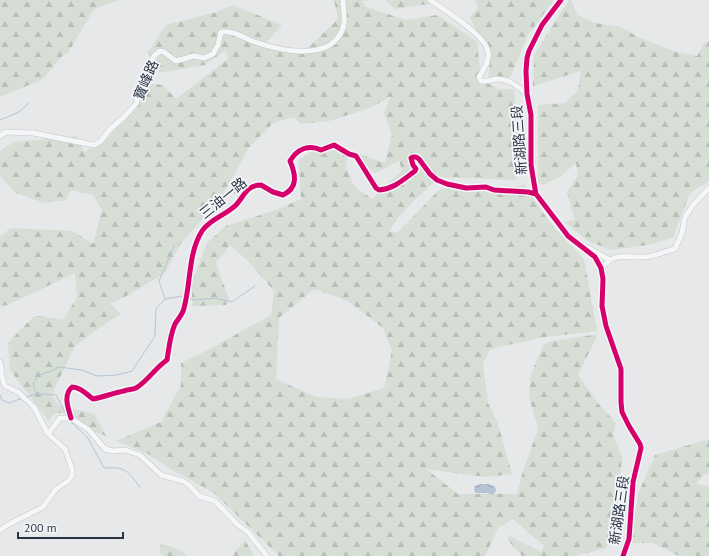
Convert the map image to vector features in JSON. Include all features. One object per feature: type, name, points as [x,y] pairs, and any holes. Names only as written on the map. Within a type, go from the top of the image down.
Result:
[{"type":"street","name":"寶峰路","points":[[0,136],[6,132],[32,133],[94,144],[101,141],[109,130],[136,104],[147,69],[154,56],[160,51],[164,52],[176,61],[194,56],[204,58],[213,54],[218,45],[221,32],[227,31],[256,42],[275,47],[302,51],[324,49],[332,44],[344,27],[343,0]]},
{"type":"street","points":[[430,0],[457,19],[483,41],[488,52],[488,61],[479,77],[481,81],[484,82],[498,79],[508,80],[527,94]]},
{"type":"street","name":"新湖路三段","points":[[561,0],[542,25],[529,50],[526,72],[527,94],[531,111],[532,171],[536,194],[568,236],[595,257],[601,268],[603,279],[602,306],[606,326],[621,369],[622,412],[641,448],[633,482],[629,539],[623,556]]},
{"type":"street","name":"三油一路","points":[[71,418],[66,404],[69,390],[72,387],[84,391],[87,396],[93,399],[134,389],[145,381],[159,365],[167,360],[172,332],[184,310],[196,243],[203,230],[211,222],[233,207],[250,187],[261,185],[273,192],[283,195],[289,191],[293,187],[296,180],[290,162],[293,156],[304,148],[314,147],[321,150],[334,145],[349,154],[356,156],[376,188],[379,190],[396,186],[416,171],[412,158],[416,157],[430,174],[437,180],[447,184],[466,188],[486,187],[494,190],[522,191],[536,194]]},
{"type":"street","points":[[601,268],[610,260],[623,256],[646,257],[675,249],[682,233],[685,217],[693,204],[709,188]]},
{"type":"street","points":[[574,241],[610,260]]},
{"type":"street","points":[[0,362],[2,381],[5,386],[18,392],[34,408],[48,434],[64,449],[72,468],[72,476],[68,481],[56,489],[43,507],[0,530]]},
{"type":"street","points":[[48,434],[60,418],[71,418],[89,430],[105,449],[130,451],[140,455],[161,475],[183,481],[199,496],[215,501],[238,525],[248,532],[267,556]]},
{"type":"green space","points":[[0,0],[119,0],[94,9],[68,53],[63,55],[43,79],[0,97]]},
{"type":"green space","points":[[334,0],[374,0],[362,1],[366,7],[406,20],[437,15],[477,41],[481,80],[499,89],[514,89],[520,158],[516,180],[440,177],[406,209],[389,231],[397,233],[440,189],[465,184],[510,188],[524,184],[550,223],[584,259],[597,331],[545,337],[490,349],[483,364],[488,403],[497,421],[512,474],[486,477],[426,469],[458,494],[517,494],[523,471],[538,429],[529,397],[531,374],[544,344],[552,341],[598,334],[578,375],[601,407],[616,423],[613,434],[622,457],[615,530],[606,548],[575,556],[522,556],[507,539],[510,536],[541,552],[544,546],[513,519],[498,528],[485,556],[279,556],[214,493],[174,471],[148,454],[116,441],[161,422],[181,385],[181,363],[208,350],[271,315],[274,291],[248,261],[230,245],[216,263],[229,299],[226,305],[192,306],[192,282],[207,243],[226,226],[273,211],[301,199],[299,160],[314,150],[348,149],[346,167],[354,186],[372,199],[402,170],[399,161],[375,173],[361,165],[360,154],[385,163],[392,134],[384,114],[391,96],[370,108],[329,121],[301,124],[294,117],[273,123],[249,148],[217,204],[180,244],[165,273],[110,304],[121,314],[106,323],[74,347],[52,395],[58,405],[94,414],[106,436],[93,431],[67,413],[54,413],[49,421],[10,370],[8,343],[33,317],[41,316],[63,320],[77,297],[75,273],[8,305],[0,306],[0,236],[11,228],[73,231],[93,244],[102,210],[93,195],[71,190],[66,200],[44,203],[16,193],[0,176],[0,151],[14,142],[77,136],[84,152],[109,137],[147,83],[163,85],[176,99],[228,59],[226,50],[205,65],[159,73],[148,52],[166,25],[216,12],[233,5],[282,25],[264,45],[304,52],[338,19]],"holes":[[[314,289],[348,301],[383,328],[392,350],[384,388],[348,399],[316,397],[276,379],[279,318]]]},
{"type":"green space","points":[[385,0],[426,0],[429,4],[395,9]]},
{"type":"green space","points":[[475,0],[554,0],[528,35],[510,78],[488,79],[491,55],[469,17],[478,8]]},
{"type":"green space","points":[[569,0],[571,0],[577,15],[596,23],[621,27],[638,37],[673,51],[697,56],[705,42],[709,41],[709,181],[690,193],[673,237],[654,244],[611,250],[588,241],[564,222],[575,220],[567,192],[578,175],[576,163],[561,176],[543,185],[538,182],[538,105],[565,103],[578,90],[581,71],[533,86],[534,55]]},
{"type":"green space","points":[[709,439],[709,473],[703,475],[696,484],[709,487],[709,556],[679,556],[653,543],[629,543],[639,492],[655,455]]},
{"type":"green space","points":[[245,540],[254,556],[234,556],[234,553]]},
{"type":"green space","points":[[161,543],[180,550],[187,556],[163,556],[160,552]]},
{"type":"water","points":[[236,178],[240,180],[243,186],[240,192],[234,194],[230,182]]},
{"type":"water","points":[[489,484],[495,487],[496,491],[493,495],[487,493],[476,493],[474,490],[475,486]]},
{"type":"waterway","points":[[0,120],[19,112],[29,103]]},
{"type":"waterway","points":[[165,299],[159,281],[174,246]]},
{"type":"waterway","points":[[188,298],[195,300],[215,298],[232,302],[255,286]]},
{"type":"waterway","points":[[36,394],[33,383],[39,375],[59,367],[82,370],[97,376],[117,375],[132,371],[155,336],[156,309],[165,299],[182,296],[185,297]]},
{"type":"waterway","points":[[26,397],[36,394],[56,395],[67,416]]},
{"type":"waterway","points":[[0,395],[2,400],[9,403],[23,398]]},
{"type":"waterway","points":[[70,421],[88,438],[104,468],[122,469],[129,473],[140,487]]},
{"type":"cycle path","points":[[561,0],[542,25],[527,58],[527,94],[531,115],[531,165],[536,194],[568,236],[595,257],[601,268],[603,279],[602,306],[606,326],[621,369],[622,412],[641,448],[633,482],[629,539],[623,556]]},
{"type":"cycle path","points":[[71,418],[67,398],[69,390],[72,387],[81,390],[93,399],[134,389],[144,382],[167,360],[173,328],[182,314],[186,298],[194,249],[202,231],[209,223],[228,212],[249,189],[256,185],[261,185],[273,192],[283,195],[288,192],[294,181],[294,171],[290,161],[296,153],[304,149],[317,148],[321,150],[334,145],[349,154],[356,156],[376,188],[379,190],[394,186],[415,171],[416,169],[411,158],[416,157],[430,174],[437,180],[447,184],[466,188],[486,187],[494,190],[528,192],[536,194]]}]
